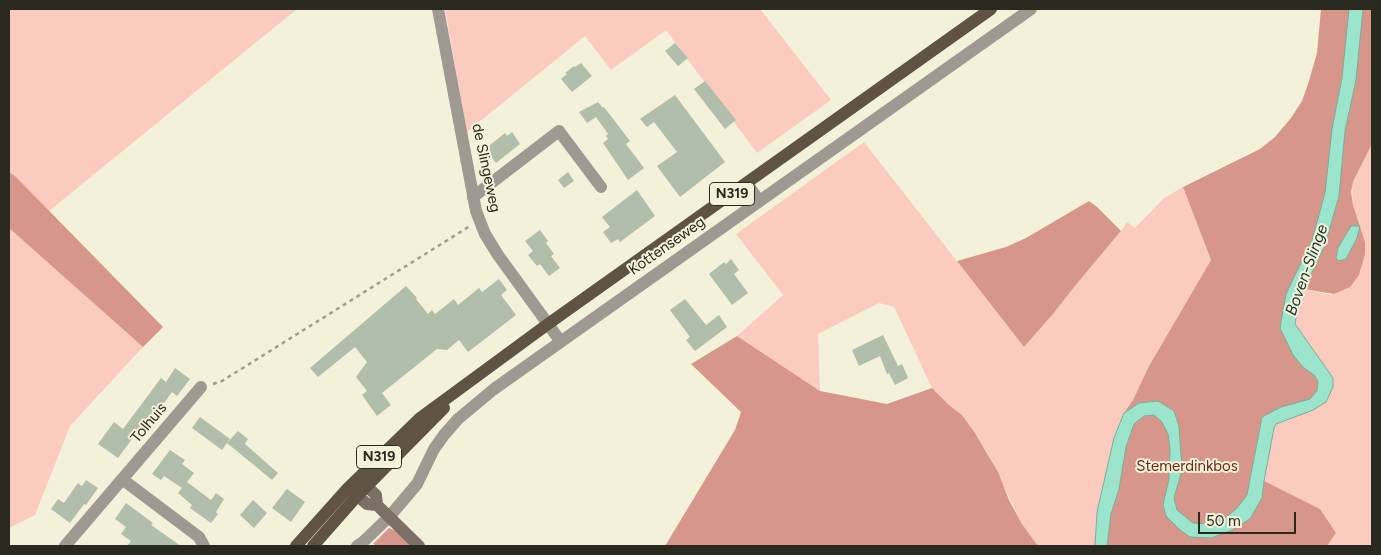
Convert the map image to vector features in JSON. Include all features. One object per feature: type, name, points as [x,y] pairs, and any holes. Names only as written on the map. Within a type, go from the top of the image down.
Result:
[{"type":"main road","name":"Kottenseweg","points":[[296,546],[362,482],[473,380],[548,324],[992,9]]},
{"type":"main road","name":"Kottenseweg","points":[[313,546],[352,492]]},
{"type":"street","name":"de Slingeweg","points":[[438,9],[473,197],[480,221],[485,234],[498,255],[561,342]]},
{"type":"street","name":"Kottenseweg","points":[[357,546],[389,517],[417,484],[434,449],[444,435],[458,420],[494,389],[1031,9]]},
{"type":"street","points":[[473,197],[559,130],[601,187]]},
{"type":"street","points":[[747,184],[759,201]]},
{"type":"street","name":"Tolhuis","points":[[65,546],[201,387]]},
{"type":"street","points":[[122,480],[199,537],[204,546]]},
{"type":"street","points":[[362,482],[376,495],[377,505],[419,546]]},
{"type":"street","points":[[352,492],[367,504],[377,505]]},
{"type":"path","points":[[201,387],[222,381],[460,231],[480,221]]},
{"type":"shaded area","points":[[9,9],[297,9],[49,211],[9,172]]},
{"type":"shaded area","points":[[445,9],[760,9],[831,100],[757,153],[666,30],[611,70],[585,36],[467,132]]},
{"type":"shaded area","points":[[864,142],[1024,347],[1127,222],[1135,228],[1164,198],[1183,187],[1211,260],[1124,413],[1114,438],[1097,512],[1095,546],[1038,546],[1022,524],[987,452],[975,433],[962,415],[932,388],[894,307],[879,303],[818,334],[820,391],[737,336],[783,295],[736,234]]},
{"type":"shaded area","points":[[1372,144],[1372,546],[1327,546],[1336,533],[1264,481],[1274,428],[1277,424],[1313,410],[1325,402],[1333,387],[1311,346],[1295,324],[1300,298],[1304,289],[1331,295],[1350,287],[1365,242],[1353,205],[1352,185]]},
{"type":"shaded area","points":[[9,228],[143,347],[70,426],[35,515],[9,528]]},
{"type":"green space","name":"Stemerdinkbos","points":[[1321,9],[1372,9],[1372,144],[1353,182],[1351,192],[1353,205],[1365,242],[1365,254],[1359,275],[1350,287],[1334,294],[1304,289],[1300,298],[1295,324],[1333,378],[1333,387],[1326,402],[1313,410],[1276,424],[1264,481],[1320,509],[1336,533],[1327,546],[1095,546],[1097,512],[1114,438],[1124,413],[1211,260],[1183,187],[1260,149],[1275,137],[1291,118],[1302,101],[1317,53]]},
{"type":"green space","points":[[9,172],[163,327],[143,347],[9,228]]},
{"type":"green space","points":[[1089,201],[1121,231],[1024,347],[957,261],[1006,247],[1026,238]]},
{"type":"green space","points":[[737,336],[820,391],[887,404],[932,388],[962,415],[975,433],[998,472],[1009,500],[1022,524],[1038,546],[665,546],[735,430],[741,412],[691,364]]},
{"type":"green space","points":[[389,528],[396,531],[412,546],[378,546],[373,544]]},
{"type":"water","name":"Boven-Slinge","points":[[1349,9],[1363,9],[1356,80],[1345,131],[1339,196],[1325,245],[1300,298],[1295,324],[1333,378],[1333,387],[1326,402],[1313,410],[1276,424],[1262,498],[1250,519],[1230,531],[1211,538],[1190,537],[1166,516],[1163,505],[1169,479],[1170,449],[1168,434],[1162,422],[1154,415],[1144,416],[1134,424],[1126,447],[1119,489],[1111,514],[1107,546],[1095,546],[1097,512],[1114,438],[1124,413],[1139,403],[1158,401],[1174,411],[1179,426],[1182,470],[1174,498],[1177,510],[1193,523],[1209,524],[1224,519],[1236,509],[1247,495],[1262,417],[1281,407],[1310,399],[1317,391],[1318,382],[1315,376],[1303,367],[1293,355],[1280,328],[1286,294],[1312,240],[1325,193],[1332,129],[1342,78]]},
{"type":"water","points":[[1351,226],[1360,226],[1357,238],[1346,259],[1339,261],[1336,258],[1338,248]]},
{"type":"building","points":[[675,43],[688,58],[678,66],[665,51]]},
{"type":"building","points":[[581,63],[592,76],[572,92],[561,79],[567,74],[565,73]]},
{"type":"building","points":[[705,81],[736,120],[725,129],[694,89]]},
{"type":"building","points":[[675,95],[725,162],[680,197],[657,166],[677,152],[654,122],[647,127],[640,119]]},
{"type":"building","points":[[598,102],[630,141],[626,144],[644,168],[628,180],[603,143],[608,139],[606,136],[608,134],[596,117],[587,123],[579,112]]},
{"type":"building","points":[[512,132],[520,144],[496,163],[485,149],[505,133],[507,136]]},
{"type":"building","points":[[568,172],[574,181],[564,188],[558,180]]},
{"type":"building","points":[[637,190],[655,216],[620,242],[618,239],[611,243],[603,232],[610,227],[602,217]]},
{"type":"building","points":[[540,230],[554,254],[551,256],[560,268],[549,276],[540,264],[537,266],[528,255],[533,251],[525,241]]},
{"type":"building","points":[[731,259],[739,270],[734,274],[748,293],[732,305],[709,274]]},
{"type":"building","points":[[499,279],[507,290],[501,295],[516,315],[468,352],[459,340],[447,350],[437,349],[382,393],[391,405],[377,416],[362,395],[367,391],[356,377],[367,362],[355,347],[318,377],[310,368],[406,286],[428,314],[432,310],[435,314],[454,299],[458,305],[479,288],[482,292]]},
{"type":"building","points":[[685,299],[706,325],[719,315],[727,327],[695,351],[686,340],[690,337],[670,310]]},
{"type":"building","points":[[883,335],[898,366],[902,364],[908,378],[895,385],[889,373],[887,374],[880,356],[859,366],[852,350]]},
{"type":"building","points":[[175,368],[190,379],[177,396],[172,392],[147,427],[145,426],[140,433],[138,431],[118,458],[98,444],[114,422],[123,429],[161,378],[166,382]]},
{"type":"building","points":[[200,417],[230,439],[222,450],[192,428]]},
{"type":"building","points":[[238,431],[248,439],[245,444],[278,473],[272,480],[227,443]]},
{"type":"building","points":[[170,450],[185,460],[182,464],[194,473],[187,482],[211,500],[216,493],[224,499],[216,512],[218,514],[211,523],[190,508],[192,505],[178,493],[182,488],[164,476],[161,480],[152,474]]},
{"type":"building","points":[[86,480],[98,488],[70,523],[51,509],[58,499],[64,503],[78,483],[82,486]]},
{"type":"building","points":[[287,489],[305,502],[291,522],[272,508]]},
{"type":"building","points":[[253,500],[267,513],[254,528],[240,515]]},
{"type":"building","points":[[126,503],[153,523],[151,525],[181,546],[127,546],[131,541],[121,534],[126,527],[115,519]]}]
